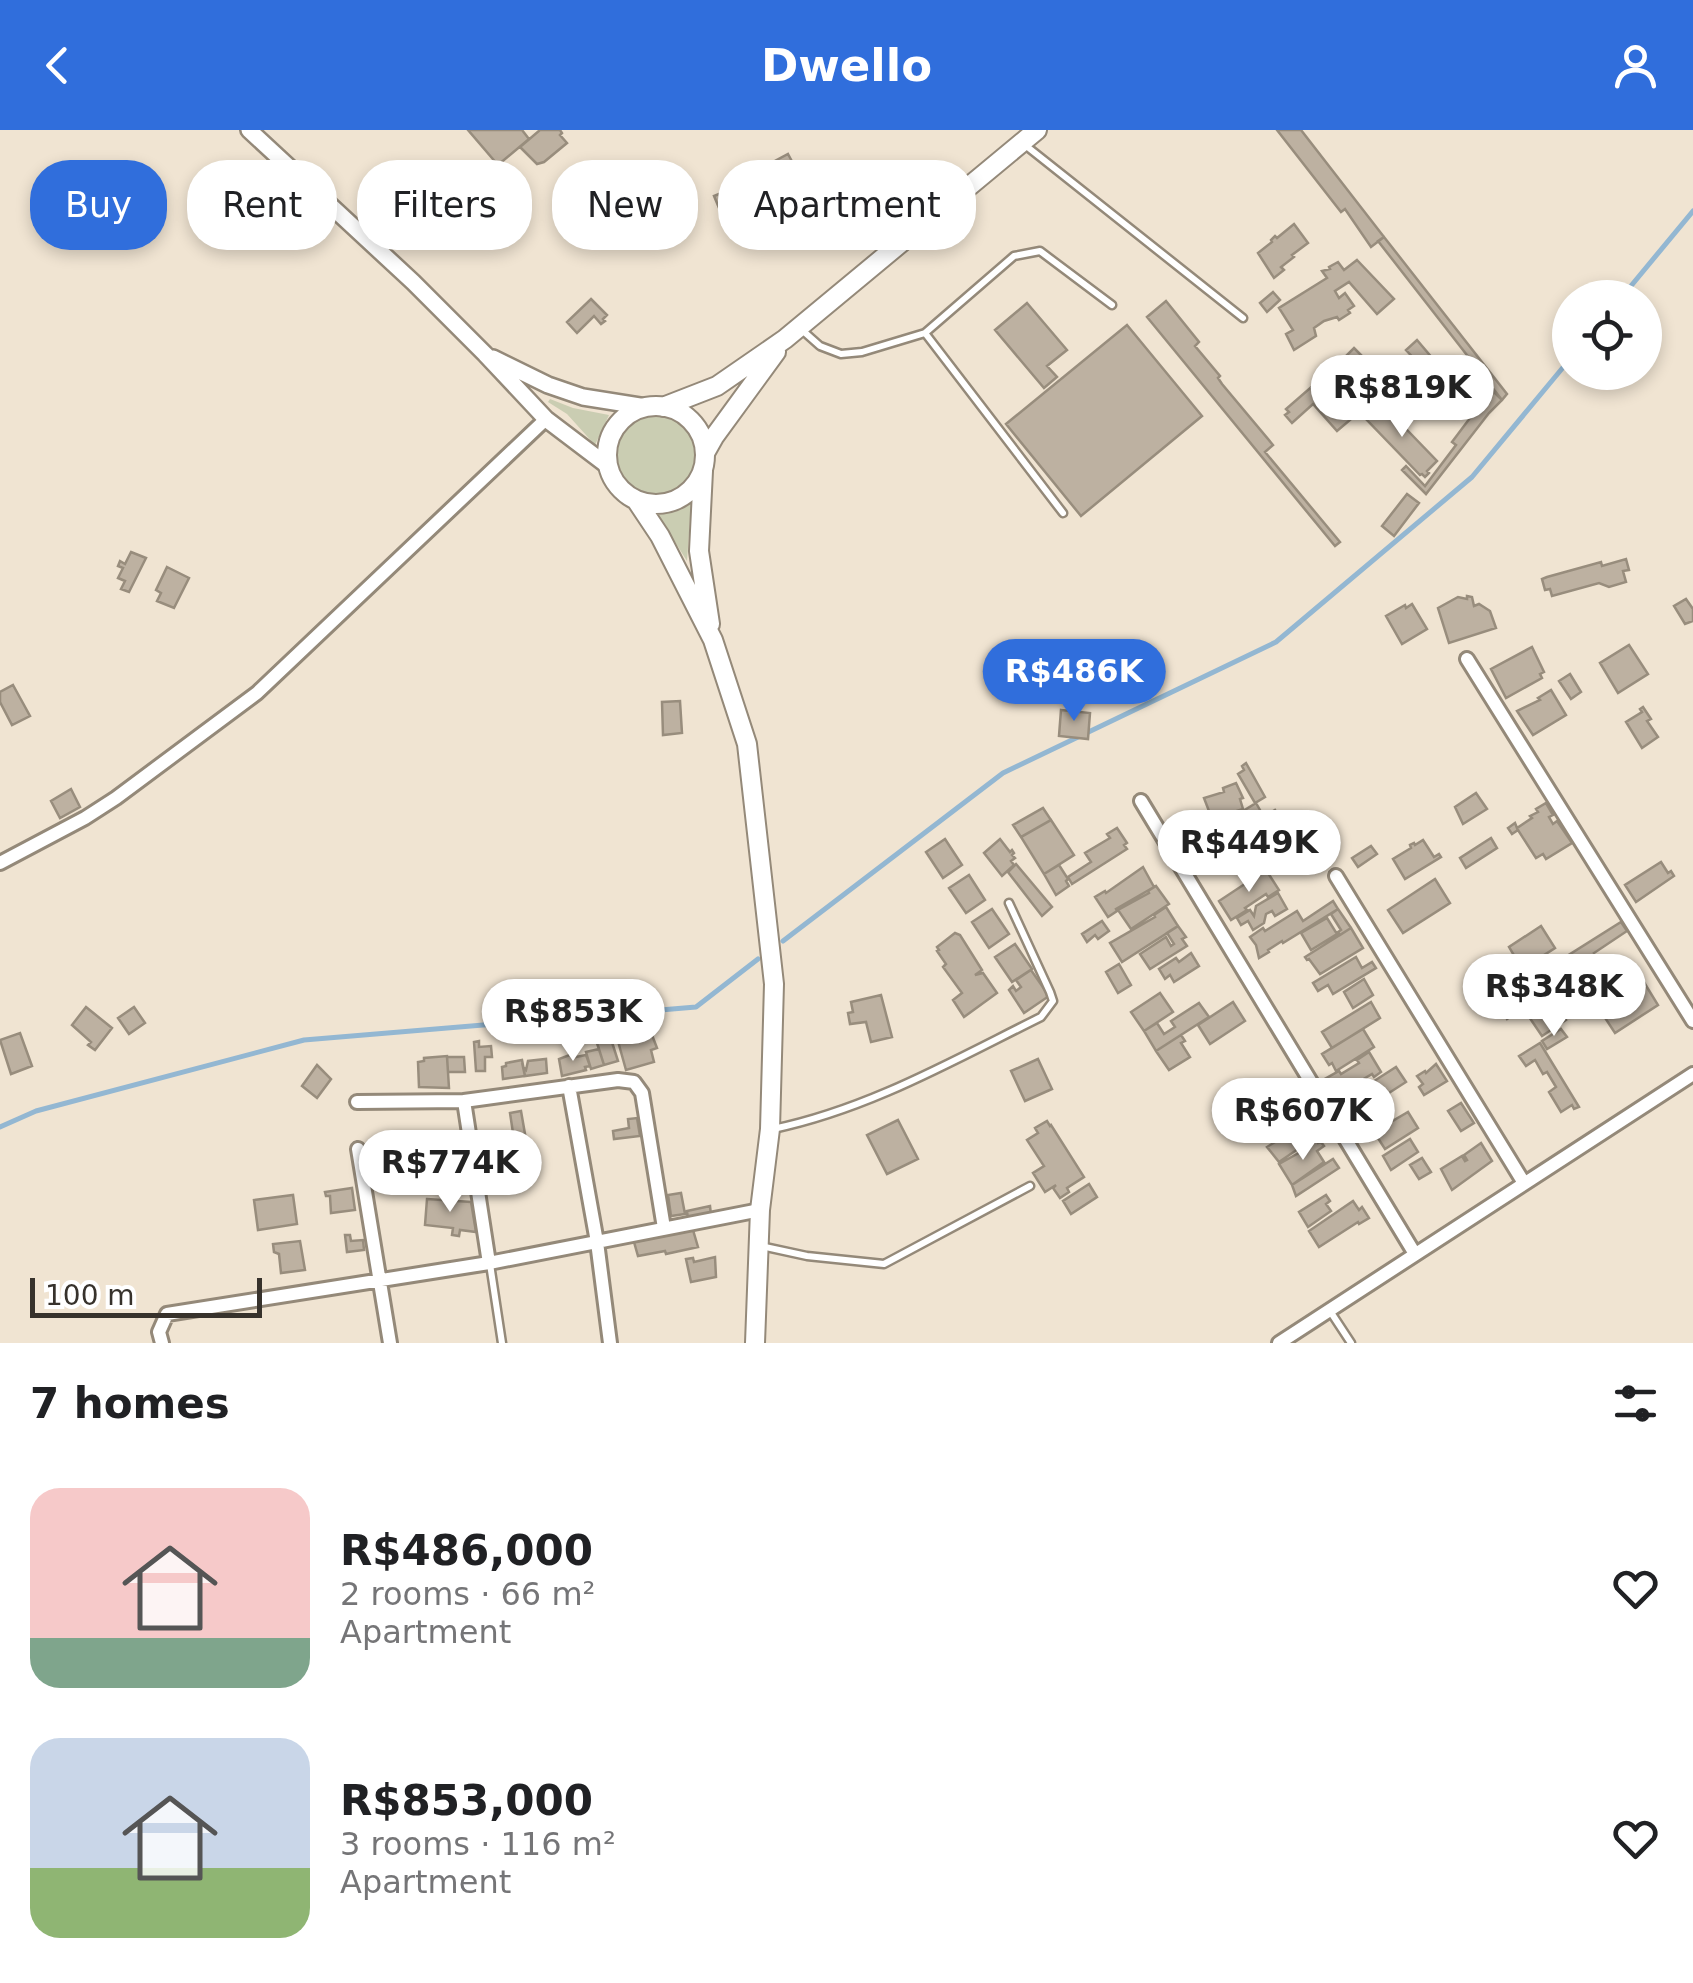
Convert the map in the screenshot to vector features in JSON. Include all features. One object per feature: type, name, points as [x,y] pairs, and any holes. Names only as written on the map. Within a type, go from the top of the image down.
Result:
[{"type":"main road","points":[[792,333],[714,437],[696,484],[684,496],[669,503],[652,504],[623,492],[613,480],[607,450],[610,436],[631,412],[717,386],[792,333],[1030,136]]},
{"type":"main road","points":[[654,407],[679,412],[693,422],[702,437],[699,551],[713,640]]},
{"type":"main road","points":[[636,500],[660,536],[713,640],[747,744],[774,984],[770,1130],[760,1210],[755,1343]]},
{"type":"street","points":[[249,130],[413,282],[546,419],[608,466]]},
{"type":"street","points":[[485,354],[583,398],[654,407]]},
{"type":"street","points":[[546,419],[544,398],[561,389]]},
{"type":"street","points":[[0,863],[100,808],[257,693],[546,419]]},
{"type":"street","points":[[1467,659],[1693,1021]]},
{"type":"street","points":[[1141,802],[1415,1254]]},
{"type":"street","points":[[1336,876],[1524,1183]]},
{"type":"street","points":[[1279,1343],[1693,1074]]},
{"type":"street","points":[[356,1102],[464,1101],[618,1080],[634,1082],[642,1093],[664,1228]]},
{"type":"street","points":[[569,1086],[597,1242],[610,1343]]},
{"type":"street","points":[[464,1101],[490,1263]]},
{"type":"street","points":[[358,1149],[390,1343]]},
{"type":"street","points":[[162,1343],[160,1332],[168,1314],[490,1263],[760,1210]]},
{"type":"lane","points":[[1030,136],[1243,318]]},
{"type":"lane","points":[[792,333],[841,354],[862,352],[925,333],[1014,256],[1040,251],[1112,305]]},
{"type":"lane","points":[[925,333],[1063,514]]},
{"type":"lane","points":[[770,1130],[814,1120],[880,1096],[1041,1017],[1053,1001],[1009,903]]},
{"type":"lane","points":[[760,1246],[807,1256],[884,1264],[1030,1186]]},
{"type":"lane","points":[[490,1263],[502,1343]]},
{"type":"lane","points":[[1329,1310],[1351,1343]]},
{"type":"green space","points":[[550,399],[609,415],[595,445],[567,414],[548,402]]},
{"type":"green space","points":[[648,414],[664,414],[685,425],[696,454],[685,483],[664,494],[648,494],[634,488],[622,476],[616,462],[616,446],[622,432],[634,420]]},
{"type":"green space","points":[[691,504],[687,561],[658,515]]},
{"type":"building","points":[[468,130],[522,130],[529,139],[504,160],[494,160]]},
{"type":"building","points":[[540,130],[560,130],[567,143],[537,164],[520,147]]},
{"type":"building","points":[[1277,130],[1301,130],[1384,237],[1371,247],[1345,209],[1341,212]]},
{"type":"building","points":[[1294,224],[1308,243],[1292,255],[1274,278],[1258,253]]},
{"type":"building","points":[[1384,237],[1507,394],[1502,400],[1378,241]]},
{"type":"building","points":[[1357,260],[1394,299],[1377,314],[1349,282],[1335,291],[1339,298],[1345,293],[1354,306],[1348,310],[1350,313],[1339,320],[1337,317],[1324,321],[1314,328],[1316,336],[1294,350],[1286,334],[1293,330],[1279,308],[1327,278],[1322,271],[1338,262],[1344,270]]},
{"type":"building","points":[[1273,292],[1280,300],[1267,312],[1260,303]]},
{"type":"building","points":[[591,299],[607,315],[605,321],[601,324],[594,316],[577,333],[567,322]]},
{"type":"building","points":[[1166,301],[1199,342],[1195,346],[1220,376],[1222,384],[1273,445],[1265,452],[1340,542],[1335,546],[1147,317]]},
{"type":"building","points":[[1027,303],[1067,350],[1047,366],[1057,377],[1044,388],[995,330]]},
{"type":"building","points":[[1127,325],[1202,416],[1081,516],[1006,424]]},
{"type":"building","points":[[1417,340],[1433,359],[1423,368],[1406,350]]},
{"type":"building","points":[[1354,348],[1362,356],[1338,380],[1330,372]]},
{"type":"building","points":[[1316,383],[1350,420],[1337,431],[1313,404],[1292,423],[1285,415],[1289,412],[1286,409]]},
{"type":"building","points":[[1494,392],[1502,400],[1426,494],[1402,470],[1406,466],[1425,486],[1456,445],[1452,442]]},
{"type":"building","points":[[1382,404],[1437,461],[1425,477],[1366,419]]},
{"type":"building","points":[[1407,494],[1419,503],[1394,536],[1382,526]]},
{"type":"building","points":[[131,552],[146,558],[129,592],[121,589],[125,581],[118,578],[123,568],[118,566],[120,561],[125,564]]},
{"type":"building","points":[[1626,559],[1626,582],[1609,587],[1599,583],[1552,596],[1550,589],[1545,590],[1542,579],[1547,577]]},
{"type":"building","points":[[167,567],[189,578],[174,608],[157,601],[161,593],[156,590]]},
{"type":"building","points":[[1472,597],[1474,606],[1479,604],[1490,611],[1496,628],[1449,643],[1438,608]]},
{"type":"building","points":[[1686,599],[1693,609],[1693,621],[1685,624],[1674,606]]},
{"type":"building","points":[[1412,604],[1427,629],[1402,644],[1386,616]]},
{"type":"building","points":[[1629,645],[1648,674],[1618,693],[1600,663]]},
{"type":"building","points":[[1532,647],[1544,672],[1540,674],[1542,678],[1506,698],[1491,669]]},
{"type":"building","points":[[1570,674],[1581,692],[1571,699],[1559,681]]},
{"type":"building","points":[[13,685],[30,716],[12,725],[0,702],[0,692]]},
{"type":"building","points":[[1551,690],[1566,715],[1533,735],[1517,711]]},
{"type":"building","points":[[680,701],[682,733],[663,735],[662,702]]},
{"type":"building","points":[[1643,707],[1658,737],[1642,748],[1626,722],[1642,712]]},
{"type":"building","points":[[1061,710],[1090,713],[1088,739],[1059,736]]},
{"type":"building","points":[[1246,763],[1265,797],[1255,803],[1238,774]]},
{"type":"building","points":[[1236,783],[1243,809],[1212,819],[1204,798],[1224,792],[1223,788]]},
{"type":"building","points":[[71,789],[80,807],[60,818],[51,801]]},
{"type":"building","points":[[1476,793],[1487,809],[1463,824],[1455,807]]},
{"type":"building","points":[[1256,803],[1264,817],[1221,841],[1214,829]]},
{"type":"building","points":[[1546,803],[1553,824],[1557,821],[1572,843],[1546,859],[1543,854],[1536,858],[1518,830],[1512,834],[1508,828],[1515,823],[1517,828]]},
{"type":"building","points":[[1043,808],[1051,820],[1021,837],[1013,825]]},
{"type":"building","points":[[1275,810],[1288,829],[1270,840],[1258,820]]},
{"type":"building","points":[[1051,820],[1074,855],[1044,874],[1021,837]]},
{"type":"building","points":[[1117,828],[1127,849],[1072,884],[1068,877],[1091,862],[1085,853],[1110,838],[1107,834]]},
{"type":"building","points":[[1288,829],[1300,849],[1291,855],[1279,835]]},
{"type":"building","points":[[1216,838],[1221,844],[1203,855],[1199,848]]},
{"type":"building","points":[[1491,838],[1497,848],[1466,868],[1460,858]]},
{"type":"building","points":[[945,839],[962,865],[943,878],[926,852]]},
{"type":"building","points":[[1000,839],[1015,858],[1011,861],[1014,865],[1002,876],[984,853]]},
{"type":"building","points":[[1423,840],[1434,857],[1441,857],[1405,879],[1393,859]]},
{"type":"building","points":[[1371,846],[1377,854],[1358,867],[1352,858]]},
{"type":"building","points":[[1260,850],[1270,866],[1246,879],[1238,867],[1244,863],[1241,859]]},
{"type":"building","points":[[1661,862],[1674,876],[1636,902],[1625,885]]},
{"type":"building","points":[[1016,864],[1052,907],[1042,916],[1008,872]]},
{"type":"building","points":[[1059,865],[1069,886],[1056,895],[1044,874]]},
{"type":"building","points":[[1143,867],[1154,887],[1108,917],[1095,897]]},
{"type":"building","points":[[1266,870],[1279,890],[1268,897],[1266,894],[1231,920],[1219,901]]},
{"type":"building","points":[[969,875],[985,900],[966,913],[949,888]]},
{"type":"building","points":[[1435,879],[1450,903],[1403,933],[1388,910]]},
{"type":"building","points":[[1156,886],[1169,904],[1131,929],[1118,910]]},
{"type":"building","points":[[1278,893],[1287,909],[1275,916],[1272,911],[1266,914],[1264,923],[1253,930],[1248,921],[1241,925],[1237,918],[1250,910],[1254,916],[1256,906]]},
{"type":"building","points":[[1333,901],[1338,909],[1259,958],[1250,937],[1297,911],[1303,921]]},
{"type":"building","points":[[1166,907],[1178,926],[1122,962],[1110,943]]},
{"type":"building","points":[[992,909],[1009,934],[989,948],[972,922]]},
{"type":"building","points":[[1338,909],[1351,928],[1340,935],[1331,914]]},
{"type":"building","points":[[1327,918],[1337,934],[1311,950],[1301,933]]},
{"type":"building","points":[[1102,921],[1109,931],[1087,942],[1082,934]]},
{"type":"building","points":[[1621,922],[1627,931],[1594,953],[1604,967],[1595,973],[1584,957],[1561,971],[1556,963]]},
{"type":"building","points":[[1178,926],[1187,946],[1150,969],[1140,954],[1166,937],[1171,946],[1174,944],[1167,933]]},
{"type":"building","points":[[1541,926],[1555,948],[1522,969],[1509,947]]},
{"type":"building","points":[[1351,928],[1363,948],[1320,974],[1305,957]]},
{"type":"building","points":[[955,933],[982,970],[975,975],[983,973],[997,993],[964,1017],[953,1000],[962,993],[943,967],[946,964],[937,951]]},
{"type":"building","points":[[1015,944],[1032,969],[1012,982],[995,957]]},
{"type":"building","points":[[1191,953],[1199,966],[1174,982],[1170,975],[1165,979],[1159,969]]},
{"type":"building","points":[[1356,957],[1362,968],[1372,962],[1376,968],[1333,994],[1328,985],[1318,991],[1313,983]]},
{"type":"building","points":[[1119,964],[1131,985],[1118,993],[1106,972]]},
{"type":"building","points":[[1031,970],[1049,996],[1024,1013],[1009,990],[1021,987],[1016,980]]},
{"type":"building","points":[[1364,979],[1373,995],[1353,1008],[1344,992]]},
{"type":"building","points":[[1642,979],[1658,1005],[1615,1033],[1598,1007]]},
{"type":"building","points":[[1542,983],[1566,1020],[1542,1036],[1523,1008],[1507,1019],[1496,1002],[1512,992],[1517,999]]},
{"type":"building","points":[[1160,993],[1173,1012],[1144,1031],[1131,1012]]},
{"type":"building","points":[[881,995],[892,1037],[871,1042],[866,1022],[850,1024],[848,1013],[853,1012],[851,1002]]},
{"type":"building","points":[[1233,1002],[1245,1021],[1210,1044],[1198,1025]]},
{"type":"building","points":[[1371,1002],[1380,1018],[1332,1048],[1322,1032]]},
{"type":"building","points":[[1199,1003],[1209,1017],[1156,1051],[1144,1031],[1157,1023],[1164,1034],[1175,1027],[1171,1021]]},
{"type":"building","points":[[86,1007],[112,1028],[95,1050],[72,1025]]},
{"type":"building","points":[[134,1007],[145,1023],[129,1034],[118,1018]]},
{"type":"building","points":[[647,1022],[657,1048],[651,1050],[654,1062],[626,1070],[616,1034],[621,1037],[644,1030],[642,1024]]},
{"type":"building","points":[[1363,1029],[1374,1047],[1336,1071],[1322,1054]]},
{"type":"building","points":[[1561,1029],[1567,1037],[1547,1049],[1542,1041]]},
{"type":"building","points":[[20,1033],[32,1066],[11,1074],[0,1040]]},
{"type":"building","points":[[1181,1035],[1185,1041],[1181,1043],[1190,1057],[1169,1070],[1156,1051]]},
{"type":"building","points":[[610,1036],[618,1061],[604,1065],[596,1040]]},
{"type":"building","points":[[479,1041],[479,1047],[491,1046],[492,1057],[485,1057],[485,1071],[476,1071],[474,1042]]},
{"type":"building","points":[[1540,1043],[1579,1107],[1574,1109],[1572,1105],[1561,1112],[1549,1092],[1556,1087],[1547,1072],[1543,1074],[1535,1060],[1526,1066],[1519,1056]]},
{"type":"building","points":[[599,1049],[604,1065],[591,1069],[586,1052]]},
{"type":"building","points":[[1369,1052],[1381,1072],[1349,1088],[1351,1091],[1336,1100],[1323,1080],[1339,1071],[1341,1074]]},
{"type":"building","points":[[575,1053],[576,1057],[586,1055],[590,1066],[562,1076],[559,1059]]},
{"type":"building","points":[[447,1056],[449,1088],[419,1087],[418,1062]]},
{"type":"building","points":[[447,1057],[464,1057],[465,1072],[448,1072]]},
{"type":"building","points":[[546,1059],[547,1073],[525,1076],[523,1067],[526,1070],[528,1061]]},
{"type":"building","points":[[1038,1059],[1052,1089],[1025,1101],[1011,1071]]},
{"type":"building","points":[[522,1060],[525,1076],[503,1079],[502,1067],[506,1063]]},
{"type":"building","points":[[1436,1064],[1447,1081],[1424,1095],[1417,1076]]},
{"type":"building","points":[[317,1065],[331,1079],[317,1098],[302,1086]]},
{"type":"building","points":[[1396,1067],[1406,1082],[1381,1098],[1371,1083]]},
{"type":"building","points":[[1270,1087],[1273,1092],[1280,1088],[1289,1102],[1249,1121],[1245,1115],[1250,1111],[1245,1103]]},
{"type":"building","points":[[1461,1103],[1474,1123],[1461,1131],[1448,1111]]},
{"type":"building","points":[[1286,1108],[1296,1124],[1269,1141],[1259,1125]]},
{"type":"building","points":[[521,1111],[528,1151],[516,1153],[510,1113]]},
{"type":"building","points":[[1408,1112],[1418,1128],[1385,1149],[1374,1132]]},
{"type":"building","points":[[637,1118],[640,1136],[614,1139],[613,1131],[629,1128],[628,1119]]},
{"type":"building","points":[[898,1120],[918,1159],[887,1174],[867,1135]]},
{"type":"building","points":[[1047,1121],[1084,1177],[1060,1198],[1053,1188],[1056,1185],[1045,1192],[1033,1173],[1044,1166],[1027,1140],[1038,1133],[1035,1128]]},
{"type":"building","points":[[1288,1134],[1298,1149],[1279,1162],[1267,1147]]},
{"type":"building","points":[[1410,1139],[1418,1152],[1391,1170],[1383,1156]]},
{"type":"building","points":[[1316,1140],[1324,1146],[1317,1151],[1324,1162],[1292,1185],[1279,1164]]},
{"type":"building","points":[[1481,1143],[1492,1161],[1452,1190],[1441,1169],[1462,1156],[1467,1160],[1464,1155]]},
{"type":"building","points":[[529,1151],[532,1176],[502,1180],[498,1156]]},
{"type":"building","points":[[1422,1158],[1431,1172],[1419,1179],[1410,1165]]},
{"type":"building","points":[[1333,1159],[1339,1168],[1296,1196],[1292,1185]]},
{"type":"building","points":[[1089,1184],[1097,1197],[1071,1214],[1063,1201]]},
{"type":"building","points":[[352,1188],[355,1210],[331,1213],[330,1196],[325,1192]]},
{"type":"building","points":[[681,1193],[685,1214],[671,1216],[668,1195]]},
{"type":"building","points":[[293,1195],[297,1224],[258,1230],[254,1200]]},
{"type":"building","points":[[1326,1195],[1331,1211],[1308,1227],[1299,1212]]},
{"type":"building","points":[[427,1199],[471,1202],[476,1232],[460,1230],[459,1236],[452,1235],[453,1228],[425,1225]]},
{"type":"building","points":[[1353,1201],[1369,1218],[1319,1247],[1309,1231]]},
{"type":"building","points":[[710,1206],[711,1215],[688,1219],[687,1211]]},
{"type":"building","points":[[693,1230],[698,1247],[638,1256],[634,1242]]},
{"type":"building","points":[[345,1235],[350,1235],[351,1241],[363,1240],[364,1250],[347,1252]]},
{"type":"building","points":[[300,1241],[305,1270],[281,1273],[279,1254],[274,1252],[273,1244]]},
{"type":"building","points":[[715,1257],[716,1277],[691,1282],[686,1259],[693,1258],[694,1262]]},
{"type":"waterway","points":[[1636,280],[1693,211]]},
{"type":"waterway","points":[[783,941],[1003,773],[1276,642],[1472,477],[1552,381]]},
{"type":"waterway","points":[[0,1127],[36,1111],[304,1040],[696,1007],[758,959]]}]
